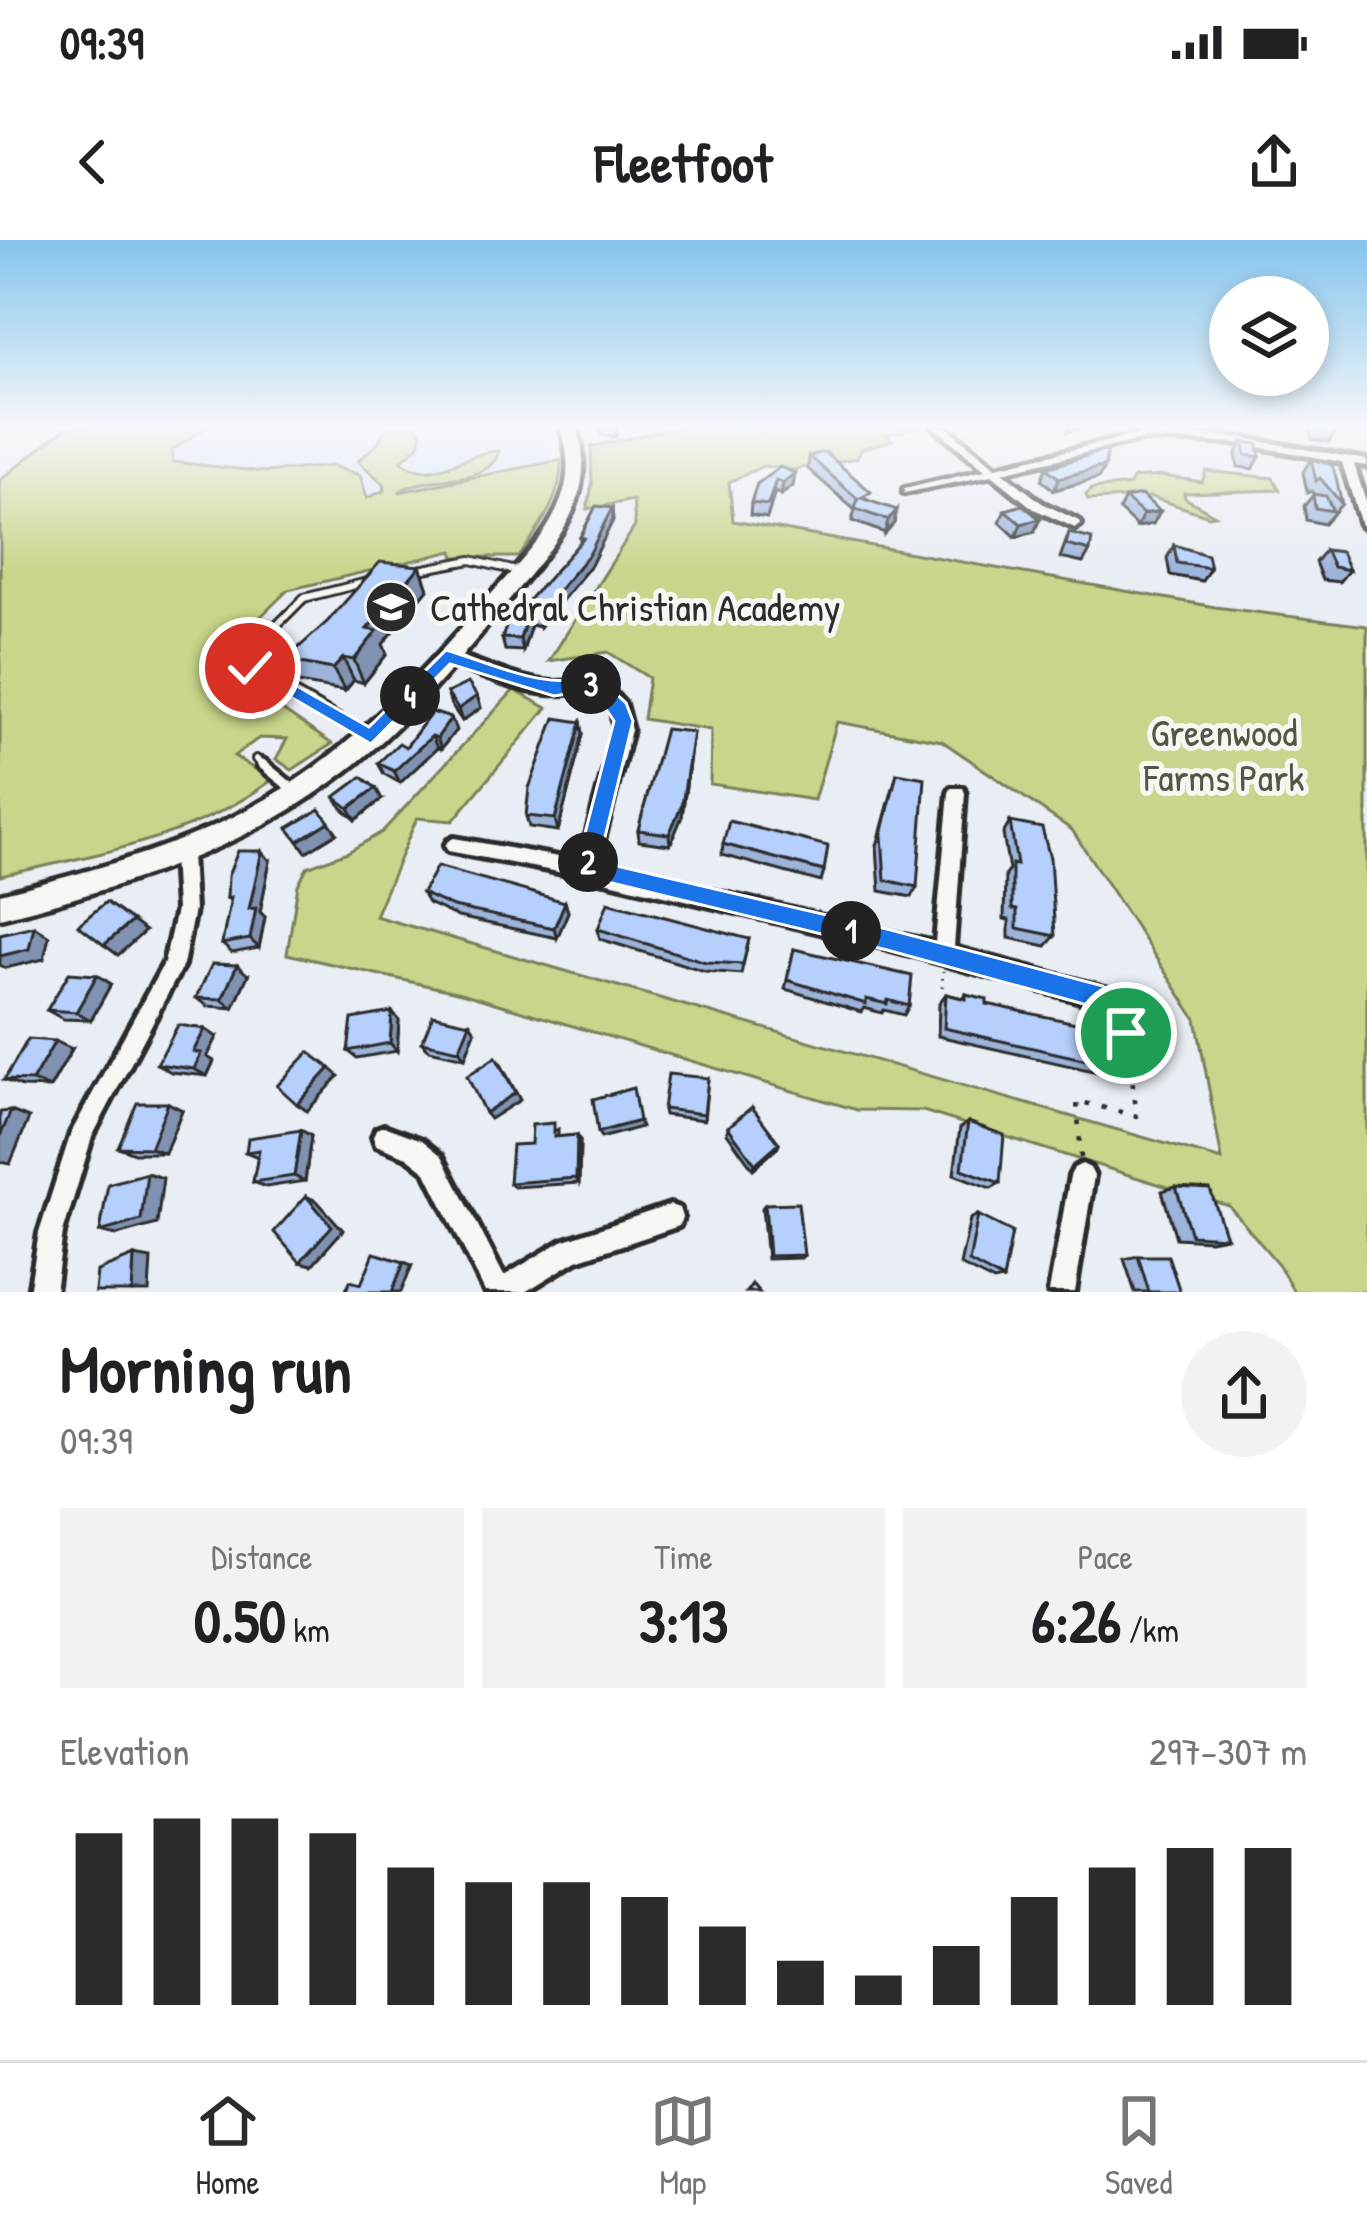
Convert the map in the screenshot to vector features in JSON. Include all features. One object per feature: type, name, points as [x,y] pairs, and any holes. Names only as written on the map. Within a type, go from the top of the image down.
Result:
[{"type":"street","points":[[0,906],[111,879],[182,854],[298,794],[371,737],[521,572],[560,524],[574,492],[575,475]]},
{"type":"street","points":[[908,491],[969,475]]},
{"type":"street","points":[[1000,475],[1038,506],[1075,524]]},
{"type":"street","points":[[1352,475],[1367,525]]},
{"type":"street","points":[[446,656],[554,689],[578,689],[596,682],[619,708],[623,730],[586,868]]},
{"type":"street","points":[[944,955],[957,793]]},
{"type":"street","points":[[454,846],[518,861],[586,868],[1108,999]]},
{"type":"street","points":[[42,1292],[55,1216],[82,1133],[172,964],[185,910],[182,854]]},
{"type":"street","points":[[384,1137],[414,1148],[434,1164],[499,1292],[571,1250],[670,1216]]},
{"type":"street","points":[[1062,1292],[1082,1176]]},
{"type":"lane","points":[[395,575],[471,560],[521,572]]},
{"type":"lane","points":[[371,737],[250,668],[246,656],[304,598],[374,580]]},
{"type":"lane","points":[[256,759],[298,794]]},
{"type":"path","points":[[1080,1144],[1077,1101],[1137,1117],[1126,1033],[1104,1028],[1108,999]]},
{"type":"shaded area","points":[[342,475],[487,475],[367,499]]},
{"type":"green space","points":[[6,475],[360,475],[367,498],[385,490],[374,475],[469,475],[399,492],[485,475],[561,475],[548,511],[519,557],[455,557],[453,551],[288,590],[213,663],[332,744],[292,770],[276,759],[287,739],[259,738],[234,756],[272,780],[242,800],[142,842],[0,876],[0,480]]},
{"type":"green space","name":"Greenwood Farms Park","points":[[592,475],[744,475],[729,482],[733,521],[1215,607],[1367,626],[1367,1292],[1294,1292],[1279,1265],[1229,1206],[923,1111],[857,1110],[461,993],[287,954],[298,885],[307,867],[348,852],[382,832],[514,690],[547,708],[453,821],[417,818],[375,916],[1222,1160],[1196,1019],[1072,830],[942,741],[837,722],[814,800],[710,784],[711,730],[643,719],[649,678],[608,652],[549,661],[635,526],[633,500],[587,509]]},
{"type":"green space","points":[[1205,475],[1245,475],[1273,478],[1280,490],[1184,493],[1215,515],[1209,516],[1151,497],[1088,500],[1086,495],[1092,489],[1130,485],[1133,478],[1163,476],[1202,482]]},
{"type":"building","points":[[769,475],[792,475],[783,483],[776,480],[768,505],[751,503],[757,484]]},
{"type":"building","points":[[831,475],[852,475],[871,492],[861,498],[897,510],[888,520],[855,509],[858,499]]},
{"type":"building","points":[[1315,475],[1335,475],[1342,504],[1320,478],[1316,481]]},
{"type":"building","points":[[1313,494],[1326,496],[1333,511],[1315,508]]},
{"type":"building","points":[[1141,495],[1160,511],[1143,514],[1125,498]]},
{"type":"building","points":[[1023,505],[1040,519],[1021,524],[1005,510]]},
{"type":"building","points":[[596,506],[612,508],[590,553],[537,616],[528,613],[520,639],[502,638],[507,624],[584,538],[580,537]]},
{"type":"building","points":[[1069,533],[1092,539],[1090,551],[1066,545]]},
{"type":"building","points":[[1174,545],[1207,555],[1210,568],[1177,563]]},
{"type":"building","points":[[1325,550],[1341,552],[1349,570],[1333,567]]},
{"type":"building","points":[[380,562],[420,566],[367,629],[377,631],[354,660],[343,658],[333,669],[285,660],[328,621]]},
{"type":"building","points":[[468,683],[477,696],[458,709],[447,693]]},
{"type":"building","points":[[432,712],[451,718],[437,738],[432,736],[394,771],[378,763],[399,743],[406,747]]},
{"type":"building","points":[[555,718],[581,722],[555,819],[526,816],[529,788]]},
{"type":"building","points":[[665,729],[693,732],[682,805],[669,834],[638,830]]},
{"type":"building","points":[[897,773],[925,778],[917,887],[885,880],[882,835]]},
{"type":"building","points":[[362,777],[376,788],[349,808],[335,797]]},
{"type":"building","points":[[320,809],[329,822],[298,841],[288,828]]},
{"type":"building","points":[[729,821],[828,846],[824,871],[723,844]]},
{"type":"building","points":[[1010,822],[1042,828],[1050,858],[1055,936],[1017,928],[1012,864],[1017,865]]},
{"type":"building","points":[[238,851],[262,851],[249,909],[256,908],[250,939],[222,944],[231,897],[227,898],[228,876]]},
{"type":"building","points":[[437,866],[565,902],[554,928],[453,907],[422,893]]},
{"type":"building","points":[[106,902],[132,921],[104,945],[78,925]]},
{"type":"building","points":[[608,902],[749,939],[743,964],[706,962],[598,929]]},
{"type":"building","points":[[34,926],[29,949],[0,956],[0,934]]},
{"type":"building","points":[[794,949],[912,976],[909,1006],[888,1000],[887,1004],[866,999],[866,1004],[787,980]]},
{"type":"building","points":[[212,964],[237,965],[222,999],[196,998]]},
{"type":"building","points":[[69,973],[97,975],[76,1012],[47,1010]]},
{"type":"building","points":[[946,994],[966,999],[966,994],[987,999],[987,1004],[1109,1030],[1114,1066],[944,1028]]},
{"type":"building","points":[[392,1012],[390,1043],[348,1051],[352,1019]]},
{"type":"building","points":[[433,1015],[470,1023],[459,1050],[422,1042]]},
{"type":"building","points":[[178,1025],[205,1029],[193,1052],[201,1053],[194,1069],[157,1064]]},
{"type":"building","points":[[28,1039],[55,1041],[32,1081],[4,1080]]},
{"type":"building","points":[[309,1052],[330,1068],[297,1104],[277,1086]]},
{"type":"building","points":[[496,1057],[515,1093],[485,1113],[467,1076]]},
{"type":"building","points":[[668,1074],[708,1078],[704,1114],[663,1109]]},
{"type":"building","points":[[633,1088],[639,1121],[598,1132],[593,1099]]},
{"type":"building","points":[[137,1103],[168,1103],[150,1148],[118,1147]]},
{"type":"building","points":[[752,1107],[779,1143],[755,1164],[728,1127]]},
{"type":"building","points":[[11,1111],[0,1136],[0,1112]]},
{"type":"building","points":[[968,1122],[1004,1135],[1000,1183],[962,1169]]},
{"type":"building","points":[[554,1123],[554,1137],[577,1135],[576,1178],[509,1183],[512,1145],[531,1144],[532,1125]]},
{"type":"building","points":[[301,1130],[294,1176],[253,1182],[259,1150],[246,1152],[248,1138]]},
{"type":"building","points":[[147,1173],[141,1220],[100,1232],[108,1184]]},
{"type":"building","points":[[1176,1187],[1210,1189],[1226,1237],[1191,1235]]},
{"type":"building","points":[[306,1196],[332,1226],[300,1262],[274,1232]]},
{"type":"building","points":[[798,1203],[804,1255],[769,1256],[765,1204]]},
{"type":"building","points":[[978,1215],[1012,1232],[1003,1280],[969,1262]]},
{"type":"building","points":[[374,1253],[404,1262],[392,1292],[345,1292],[350,1281],[361,1284]]},
{"type":"building","points":[[134,1256],[132,1292],[95,1292],[97,1271]]},
{"type":"building","points":[[1138,1256],[1168,1256],[1180,1292],[1149,1292]]},
{"type":"place","name":"Cathedral Christian Academy","points":[[391,607]]},
{"type":"route","points":[[250,668],[371,737],[446,656],[554,689],[578,689],[596,682],[624,721],[586,868],[887,939],[1103,998],[1104,1028],[1126,1033]]}]
